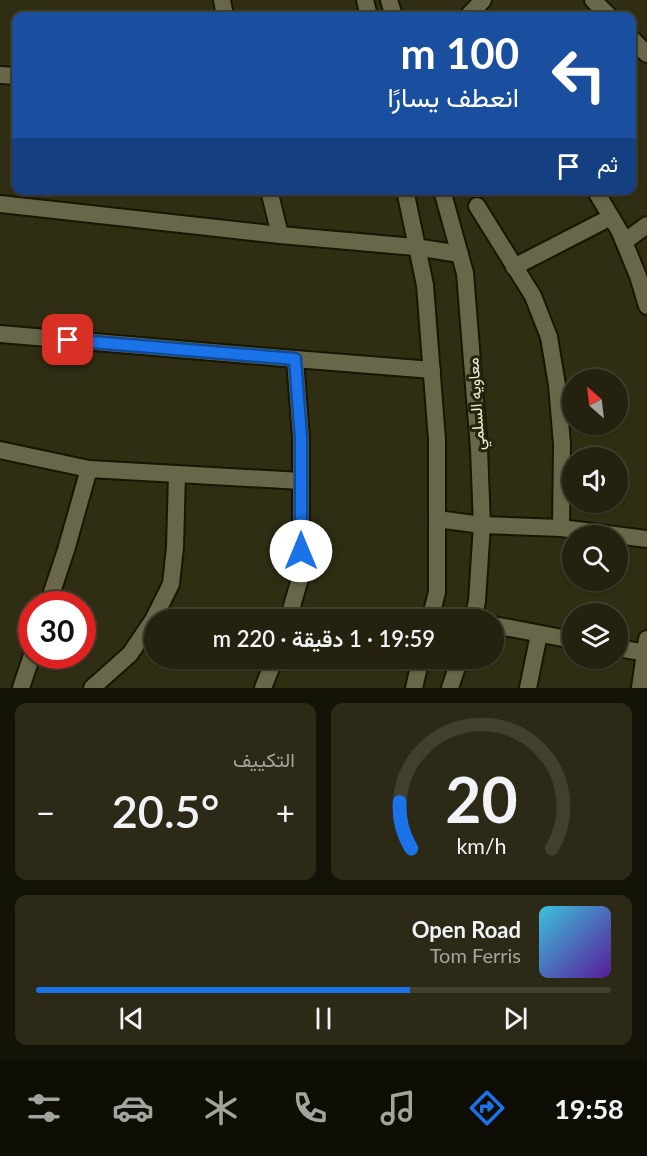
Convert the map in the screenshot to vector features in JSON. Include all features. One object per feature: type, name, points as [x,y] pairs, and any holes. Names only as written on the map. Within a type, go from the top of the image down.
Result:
[{"type":"street","points":[[472,12],[483,0]]},
{"type":"street","points":[[593,0],[605,12]]},
{"type":"street","points":[[636,43],[647,54]]},
{"type":"street","points":[[270,195],[280,235]]},
{"type":"street","points":[[406,195],[424,285],[437,440],[437,592],[433,609]]},
{"type":"street","name":"معاويه السلمي","points":[[443,195],[465,273],[479,449],[482,525],[475,609]]},
{"type":"street","points":[[597,195],[620,232],[638,276],[647,306]]},
{"type":"street","points":[[0,204],[280,235],[416,247],[460,254]]},
{"type":"street","points":[[477,206],[533,296],[549,336],[557,385],[562,444],[561,528]]},
{"type":"street","points":[[514,267],[611,217]]},
{"type":"street","points":[[624,242],[647,225]]},
{"type":"street","points":[[0,334],[432,370]]},
{"type":"street","points":[[291,609],[301,575],[301,438],[295,359]]},
{"type":"street","points":[[0,450],[90,468],[301,481]]},
{"type":"street","points":[[52,591],[90,468]]},
{"type":"street","points":[[92,688],[130,654],[153,620],[171,584],[175,547],[177,474]]},
{"type":"street","points":[[437,519],[482,525],[561,528],[647,539]]},
{"type":"street","points":[[504,627],[562,638]]},
{"type":"street","points":[[528,688],[539,634]]},
{"type":"street","points":[[628,648],[646,648],[640,688]]},
{"type":"street","points":[[21,688],[28,669]]},
{"type":"street","points":[[263,688],[271,669]]},
{"type":"street","points":[[414,688],[418,669]]},
{"type":"street","points":[[450,688],[456,669]]},
{"type":"route","points":[[68,340],[295,359],[301,438],[301,551]]}]
